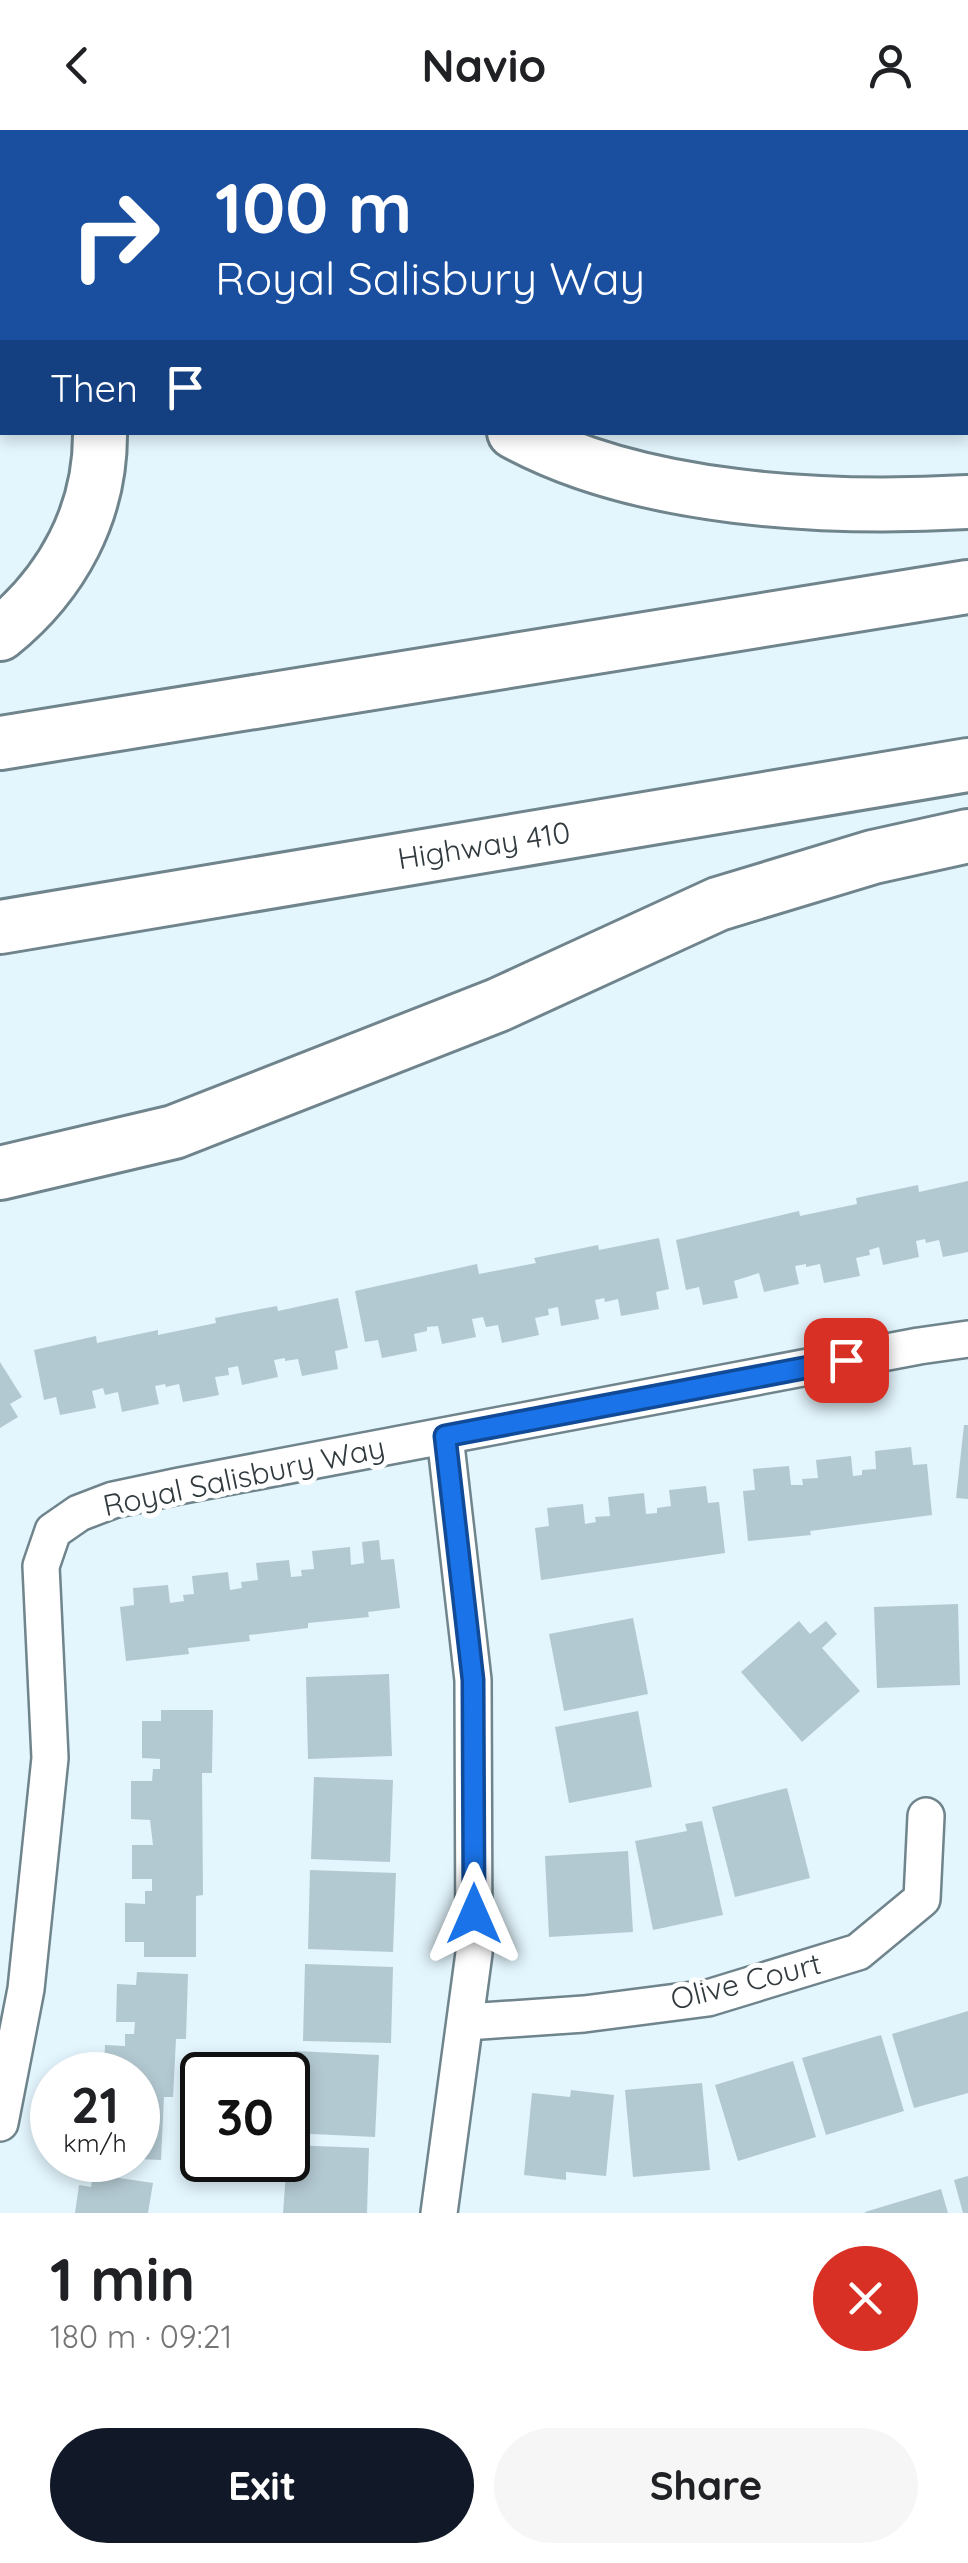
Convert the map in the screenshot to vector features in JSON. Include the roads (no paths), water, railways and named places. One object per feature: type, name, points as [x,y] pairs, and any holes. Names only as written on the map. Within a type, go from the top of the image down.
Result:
[{"type":"highway","points":[[0,634],[23,615],[72,551],[94,494],[100,435]]},
{"type":"highway","points":[[520,435],[618,473],[693,488],[794,501],[908,506],[968,502]]},
{"type":"highway","points":[[0,744],[968,587]]},
{"type":"highway","name":"Highway 410","points":[[0,927],[968,765]]},
{"type":"highway","points":[[0,1172],[174,1132],[481,1012],[718,904],[873,857],[968,836]]},
{"type":"street","name":"Royal Salisbury Way","points":[[0,2123],[26,1989],[50,1758],[41,1566],[54,1532],[79,1513],[113,1500],[968,1339]]},
{"type":"street","points":[[440,2213],[474,1953],[473,1680],[445,1436]]},
{"type":"street","name":"Olive Court","points":[[467,2022],[584,2014],[708,1998],[858,1952],[922,1899],[926,1816]]}]
